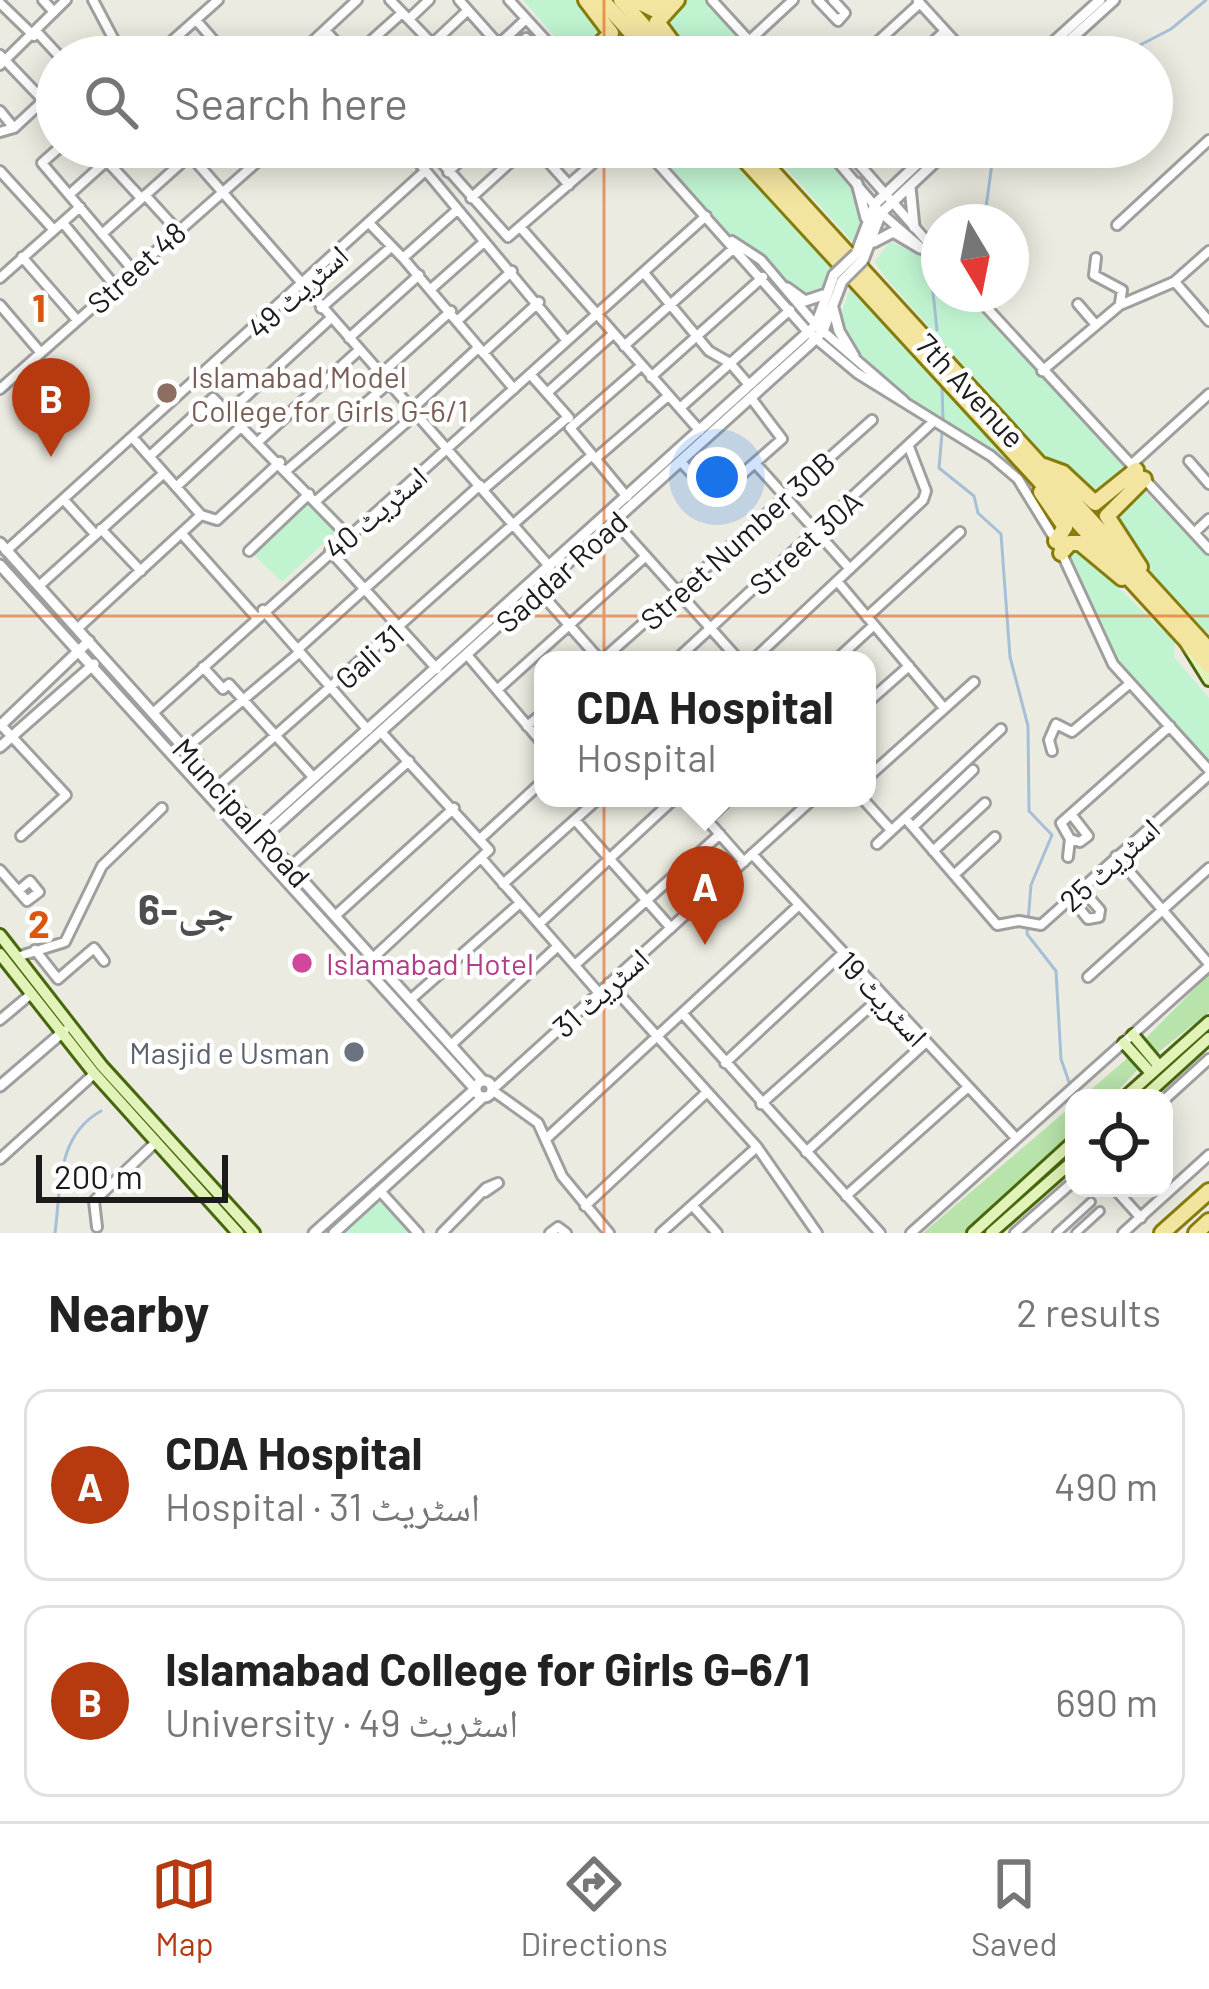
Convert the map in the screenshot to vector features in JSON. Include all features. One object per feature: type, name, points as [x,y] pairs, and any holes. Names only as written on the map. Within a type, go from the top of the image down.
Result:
[{"type":"main road","points":[[586,0],[611,33],[608,36]]},
{"type":"main road","points":[[602,0],[634,36]]},
{"type":"main road","points":[[621,0],[653,36]]},
{"type":"main road","points":[[635,0],[643,8],[662,0]]},
{"type":"main road","points":[[667,36],[657,22],[677,0]]},
{"type":"main road","name":"7th Avenue","points":[[752,168],[880,309],[1034,466]]},
{"type":"main road","name":"7th Avenue","points":[[769,168],[1188,634]]},
{"type":"main road","points":[[1034,466],[1063,473],[1095,503],[1137,471]]},
{"type":"main road","points":[[1034,466],[1065,527],[1058,547]]},
{"type":"main road","points":[[1137,471],[1107,516],[1133,550],[1141,584]]},
{"type":"main road","points":[[1058,547],[1080,543],[1106,568],[1141,584]]},
{"type":"main road","points":[[1188,634],[1209,638]]},
{"type":"main road","points":[[1188,634],[1209,650]]},
{"type":"main road","points":[[1188,634],[1209,665]]},
{"type":"main road","points":[[1188,634],[1190,656],[1209,680]]},
{"type":"main road","points":[[0,935],[95,1073],[254,1233]]},
{"type":"main road","points":[[0,953],[234,1232]]},
{"type":"main road","points":[[1134,1089],[1209,1022]]},
{"type":"main road","points":[[1153,1089],[1209,1038]]},
{"type":"main road","points":[[1129,1039],[1155,1070]]},
{"type":"main road","points":[[973,1233],[1065,1149]]},
{"type":"main road","points":[[991,1233],[1065,1168]]},
{"type":"main road","points":[[1162,1233],[1209,1191]]},
{"type":"main road","points":[[1196,1233],[1209,1221]]},
{"type":"street","points":[[43,0],[54,11]]},
{"type":"street","points":[[36,93],[2,60],[66,0]]},
{"type":"street","points":[[93,0],[111,36]]},
{"type":"street","points":[[178,36],[218,0]]},
{"type":"street","points":[[319,36],[357,0]]},
{"type":"street","points":[[390,0],[424,36]]},
{"type":"street","points":[[379,36],[430,0]]},
{"type":"street","points":[[459,0],[491,36]]},
{"type":"street","points":[[509,0],[542,36]]},
{"type":"street","points":[[712,0],[746,36]]},
{"type":"street","points":[[754,36],[793,0]]},
{"type":"street","points":[[818,0],[842,17],[833,0]]},
{"type":"street","points":[[884,36],[920,4],[933,0]]},
{"type":"street","points":[[1060,36],[1100,0]]},
{"type":"street","points":[[1074,36],[1114,0]]},
{"type":"street","points":[[0,3],[38,36]]},
{"type":"street","points":[[920,4],[950,36]]},
{"type":"street","points":[[439,36],[467,11]]},
{"type":"street","points":[[508,36],[526,19]]},
{"type":"street","points":[[196,20],[209,36]]},
{"type":"street","points":[[325,30],[331,36]]},
{"type":"street","points":[[940,36],[945,31]]},
{"type":"street","points":[[0,132],[14,128],[36,107]]},
{"type":"street","points":[[0,111],[14,128]]},
{"type":"street","points":[[1117,225],[1209,140]]},
{"type":"street","points":[[46,168],[132,269]]},
{"type":"street","points":[[70,194],[98,168]]},
{"type":"street","points":[[115,168],[176,230]]},
{"type":"street","points":[[102,235],[176,168]]},
{"type":"street","points":[[201,168],[550,566]]},
{"type":"street","name":"Street 48","points":[[2,382],[249,168]]},
{"type":"street","points":[[421,168],[567,340]]},
{"type":"street","points":[[445,168],[508,237],[588,168]]},
{"type":"street","points":[[448,172],[452,168]]},
{"type":"street","points":[[471,198],[506,168]]},
{"type":"street","points":[[552,168],[569,185]]},
{"type":"street","points":[[662,168],[815,332],[909,407],[991,456],[1018,479],[1058,547],[1103,646],[1128,685],[1209,772]]},
{"type":"street","points":[[844,168],[920,248]]},
{"type":"street","points":[[862,168],[921,236]]},
{"type":"street","points":[[862,242],[878,208],[915,168]]},
{"type":"street","points":[[887,197],[928,168]]},
{"type":"street","points":[[0,170],[53,229]]},
{"type":"street","name":"اسٹریٹ 49","points":[[3,547],[134,438],[424,172]]},
{"type":"street","points":[[912,182],[908,194],[914,227]]},
{"type":"street","points":[[857,183],[866,212],[862,256]]},
{"type":"street","points":[[0,278],[80,207]]},
{"type":"street","points":[[862,256],[878,208]]},
{"type":"street","points":[[401,258],[457,210]]},
{"type":"street","name":"اسٹریٹ 40","points":[[153,713],[314,560],[448,449],[706,216]]},
{"type":"street","points":[[63,223],[115,286]]},
{"type":"street","points":[[370,224],[452,311],[514,389]]},
{"type":"street","points":[[521,229],[700,431]]},
{"type":"street","points":[[787,288],[805,301],[826,291],[887,232],[920,248]]},
{"type":"street","points":[[725,237],[761,260],[787,288],[815,332],[854,356],[909,407]]},
{"type":"street","points":[[431,289],[485,241]]},
{"type":"street","points":[[321,308],[390,248]]},
{"type":"street","points":[[623,346],[734,248]]},
{"type":"street","points":[[1042,371],[1120,305],[1174,282],[1209,251]]},
{"type":"street","points":[[22,256],[77,320]]},
{"type":"street","points":[[1096,258],[1094,275],[1122,290],[1120,305]]},
{"type":"street","points":[[457,321],[512,271]]},
{"type":"street","points":[[644,273],[697,338],[730,363],[749,386]]},
{"type":"street","points":[[349,338],[419,275]]},
{"type":"street","points":[[651,377],[763,278]]},
{"type":"street","name":"Saddar Road","points":[[252,841],[314,778],[550,566],[681,462],[751,398],[815,332],[832,303],[838,278]]},
{"type":"street","points":[[1174,282],[1209,321]]},
{"type":"street","points":[[815,332],[826,291]]},
{"type":"street","points":[[249,551],[539,302]]},
{"type":"street","points":[[832,303],[838,331],[854,356]]},
{"type":"street","points":[[1078,304],[1096,325]]},
{"type":"street","points":[[0,305],[41,352]]},
{"type":"street","points":[[680,408],[790,310]]},
{"type":"street","points":[[381,374],[452,311]]},
{"type":"street","points":[[990,312],[1209,549]]},
{"type":"street","points":[[231,410],[330,319]]},
{"type":"street","name":"Saddar Road","points":[[261,832],[468,656],[612,518],[627,497],[815,332]]},
{"type":"street","points":[[547,393],[614,334]]},
{"type":"street","points":[[260,440],[358,351]]},
{"type":"street","points":[[186,748],[247,702],[482,487],[641,366]]},
{"type":"street","points":[[530,374],[627,497]]},
{"type":"street","points":[[134,438],[201,515],[218,520],[389,383]]},
{"type":"street","name":"Gali 31","points":[[219,785],[401,627],[504,527],[514,524],[668,396]]},
{"type":"street","points":[[1137,471],[1208,396]]},
{"type":"street","points":[[150,456],[213,398],[231,410],[346,535]]},
{"type":"street","points":[[681,462],[713,499],[784,437],[751,398]]},
{"type":"street","name":"Street Number 30B","points":[[611,651],[872,420]]},
{"type":"street","name":"Street 30A","points":[[686,651],[933,422]]},
{"type":"street","points":[[176,487],[244,424]]},
{"type":"street","points":[[763,651],[923,500],[926,491],[909,447]]},
{"type":"street","points":[[1189,461],[1209,484]]},
{"type":"street","points":[[755,463],[850,569]]},
{"type":"street","points":[[21,588],[98,531],[164,472]]},
{"type":"street","points":[[64,500],[141,571]]},
{"type":"street","points":[[78,628],[201,515]]},
{"type":"street","points":[[612,518],[731,651]]},
{"type":"street","points":[[1195,532],[1209,519]]},
{"type":"street","points":[[844,651],[960,532]]},
{"type":"street","points":[[182,534],[299,651],[368,730]]},
{"type":"street","name":"Muncipal Road","points":[[3,547],[452,1045],[483,1089]]},
{"type":"street","points":[[330,551],[437,669]]},
{"type":"street","points":[[540,651],[646,556]]},
{"type":"street","points":[[0,565],[464,1078],[521,1106],[547,1138],[562,1176],[609,1233]]},
{"type":"street","points":[[837,581],[944,708]]},
{"type":"street","points":[[539,591],[593,651]]},
{"type":"street","points":[[21,836],[66,795],[1,725],[89,641]]},
{"type":"street","points":[[0,747],[102,656]]},
{"type":"street","points":[[468,656],[534,734]]},
{"type":"street","points":[[496,690],[534,656]]},
{"type":"street","points":[[876,695],[909,666]]},
{"type":"street","points":[[202,667],[247,702],[314,778]]},
{"type":"street","points":[[876,770],[974,682]]},
{"type":"street","points":[[1052,752],[1049,740],[1056,724],[1072,732],[1128,685]]},
{"type":"street","points":[[527,727],[534,720]]},
{"type":"street","points":[[1068,857],[1070,839],[1060,824],[1170,726]]},
{"type":"street","points":[[877,844],[1000,729]]},
{"type":"street","points":[[373,958],[489,850],[381,732]]},
{"type":"street","points":[[291,866],[409,761]]},
{"type":"street","points":[[913,827],[974,770]]},
{"type":"street","name":"اسٹریٹ 25","points":[[905,818],[997,925],[1033,921],[1041,925],[1209,772]]},
{"type":"street","points":[[481,838],[534,789]]},
{"type":"street","points":[[933,851],[985,803]]},
{"type":"street","points":[[503,884],[587,807]]},
{"type":"street","points":[[538,924],[665,807]]},
{"type":"street","name":"اسٹریٹ 19","points":[[696,807],[798,906],[1016,1138]]},
{"type":"street","points":[[707,820],[721,807]]},
{"type":"street","name":"اسٹریٹ 31","points":[[483,1089],[599,993],[804,807]]},
{"type":"street","points":[[870,807],[891,830]]},
{"type":"street","points":[[16,957],[65,942],[102,866],[162,808]]},
{"type":"street","points":[[335,916],[454,808]]},
{"type":"street","points":[[1070,839],[1083,842],[1088,836],[1071,814]]},
{"type":"street","points":[[575,820],[671,928]]},
{"type":"street","points":[[575,965],[719,834]]},
{"type":"street","points":[[953,875],[995,837]]},
{"type":"street","points":[[910,1233],[1209,965],[1115,856]]},
{"type":"street","points":[[482,860],[599,993]]},
{"type":"street","points":[[1088,976],[1209,868]]},
{"type":"street","points":[[0,870],[18,891]]},
{"type":"street","points":[[1071,898],[1088,919],[1099,917],[1100,910],[1082,888]]},
{"type":"street","points":[[410,1000],[520,903]]},
{"type":"street","points":[[547,1138],[798,906]]},
{"type":"street","points":[[452,1045],[558,946]]},
{"type":"street","points":[[34,948],[58,979],[94,948],[104,961]]},
{"type":"street","points":[[725,1063],[842,954]]},
{"type":"street","points":[[609,983],[757,1147],[778,1174],[795,1209],[817,1233]]},
{"type":"street","points":[[0,1020],[31,993]]},
{"type":"street","points":[[761,1104],[882,996]]},
{"type":"street","points":[[682,1014],[880,1233]]},
{"type":"street","points":[[0,1086],[66,1030]]},
{"type":"street","points":[[806,1152],[924,1044]]},
{"type":"street","points":[[1173,1092],[1209,1059]]},
{"type":"street","points":[[0,1159],[95,1073]]},
{"type":"street","points":[[464,1078],[465,1098]]},
{"type":"street","points":[[846,1196],[967,1088]]},
{"type":"street","points":[[314,1233],[465,1098],[483,1089]]},
{"type":"street","points":[[327,1222],[335,1232],[483,1089]]},
{"type":"street","points":[[585,1206],[707,1092]]},
{"type":"street","points":[[97,1227],[94,1201],[153,1136]]},
{"type":"street","points":[[661,1233],[757,1147]]},
{"type":"street","points":[[1124,1233],[1209,1155]]},
{"type":"street","points":[[442,1233],[487,1189]]},
{"type":"street","points":[[1016,1233],[1065,1189]]},
{"type":"street","points":[[380,1191],[418,1233]]},
{"type":"street","points":[[1122,1197],[1141,1218]]},
{"type":"street","points":[[1057,1233],[1091,1202]]},
{"type":"street","points":[[692,1205],[717,1233]]},
{"type":"street","points":[[1076,1233],[1100,1211]]},
{"type":"green space","points":[[523,0],[583,0],[611,33],[608,36],[555,36]]},
{"type":"green space","points":[[683,0],[709,0],[741,36],[677,36],[663,20]]},
{"type":"green space","points":[[670,168],[749,168],[837,265],[818,297],[810,299],[730,234]]},
{"type":"green space","points":[[786,168],[839,168],[859,204],[856,246]]},
{"type":"green space","points":[[890,241],[921,257],[921,312],[988,312],[1132,470],[1100,498],[1041,453],[875,262]]},
{"type":"green space","points":[[851,286],[1030,486],[922,409],[871,365],[852,341],[841,314]]},
{"type":"green space","points":[[1142,489],[1209,556],[1209,633],[1168,597],[1114,520]]},
{"type":"green space","points":[[310,496],[339,529],[282,582],[251,552]]},
{"type":"green space","points":[[1078,549],[1175,642],[1174,657],[1209,698],[1209,769],[1120,673],[1066,557],[1068,550]]},
{"type":"green space","points":[[1209,974],[1209,1012],[1156,1054],[1145,1039]]},
{"type":"green space","points":[[1130,1056],[1140,1067],[1119,1089],[1092,1089]]},
{"type":"green space","points":[[1065,1112],[1065,1141],[965,1233],[923,1233]]},
{"type":"green space","points":[[381,1198],[413,1233],[343,1233]]},
{"type":"waterway","points":[[1158,36],[1206,0]]},
{"type":"waterway","points":[[986,204],[991,168]]},
{"type":"waterway","points":[[935,312],[937,330]]},
{"type":"waterway","points":[[942,386],[943,420]]},
{"type":"waterway","points":[[942,433],[939,468],[974,496],[978,513],[1001,534],[1010,657],[1028,726],[1029,811],[1052,835],[1031,885],[1027,934],[1056,971],[1061,1059],[1070,1085]]},
{"type":"waterway","points":[[55,1233],[68,1149],[86,1122],[101,1111]]},
{"type":"place","name":"Islamabad Model College for Girls G-6/1","points":[[167,393]]},
{"type":"place","name":"Islamabad College for Girls G-6/1","points":[[51,457]]},
{"type":"place","name":"CDA Hospital","points":[[705,945]]},
{"type":"place","name":"Islamabad Hotel","points":[[302,963]]},
{"type":"place","name":"Masjid e Usman","points":[[354,1052]]},
{"type":"district","name":"جی-6","points":[[186,908]]}]
